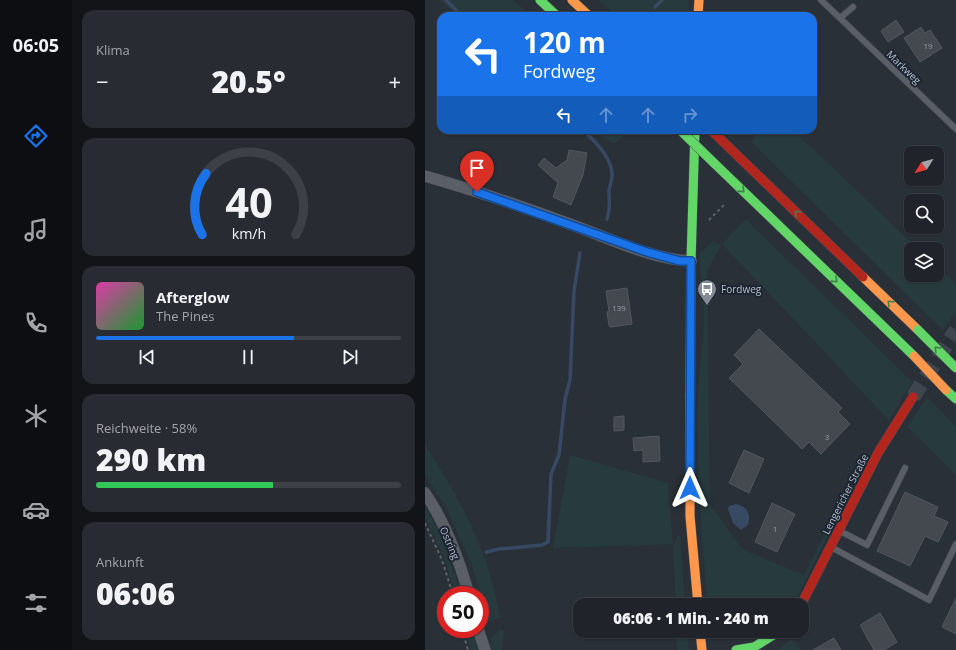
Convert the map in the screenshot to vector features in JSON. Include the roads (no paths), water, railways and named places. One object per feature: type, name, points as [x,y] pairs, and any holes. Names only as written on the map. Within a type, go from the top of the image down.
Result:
[{"type":"main road","points":[[540,0],[553,12]]},
{"type":"main road","points":[[572,0],[585,12]]},
{"type":"main road","points":[[698,12],[699,0]]},
{"type":"main road","points":[[684,134],[956,399]]},
{"type":"main road","points":[[695,134],[691,261],[690,516],[697,598]]},
{"type":"main road","points":[[715,134],[956,368]]},
{"type":"main road","name":"Lengericher Straße","points":[[805,598],[878,453],[913,397]]},
{"type":"main road","points":[[701,638],[702,650]]},
{"type":"main road","points":[[736,650],[753,649],[770,638]]},
{"type":"street","points":[[425,176],[503,199],[647,252],[680,261],[691,261]]},
{"type":"street","name":"Ostring","points":[[425,493],[435,508],[449,539],[462,570],[466,586]]},
{"type":"street","points":[[481,638],[485,650]]},
{"type":"lane","name":"Markweg","points":[[821,0],[956,129]]},
{"type":"lane","points":[[840,18],[853,7]]},
{"type":"lane","points":[[839,530],[867,545],[905,468]]},
{"type":"lane","points":[[831,547],[929,600],[956,544]]},
{"type":"water","points":[[736,504],[746,509],[749,514],[748,525],[741,530],[733,523],[728,509],[729,506]]},
{"type":"waterway","points":[[446,0],[458,12]]},
{"type":"waterway","points":[[655,7],[662,0]]},
{"type":"waterway","points":[[587,134],[605,155],[611,167],[612,175],[609,190],[609,208],[607,219]]},
{"type":"waterway","points":[[486,552],[499,549],[542,545],[548,542],[551,474],[559,455],[565,399],[570,380],[574,291],[580,253]]},
{"type":"tunnel","points":[[913,397],[956,330]]},
{"type":"place","name":"Fordweg","points":[[707,306]]}]
